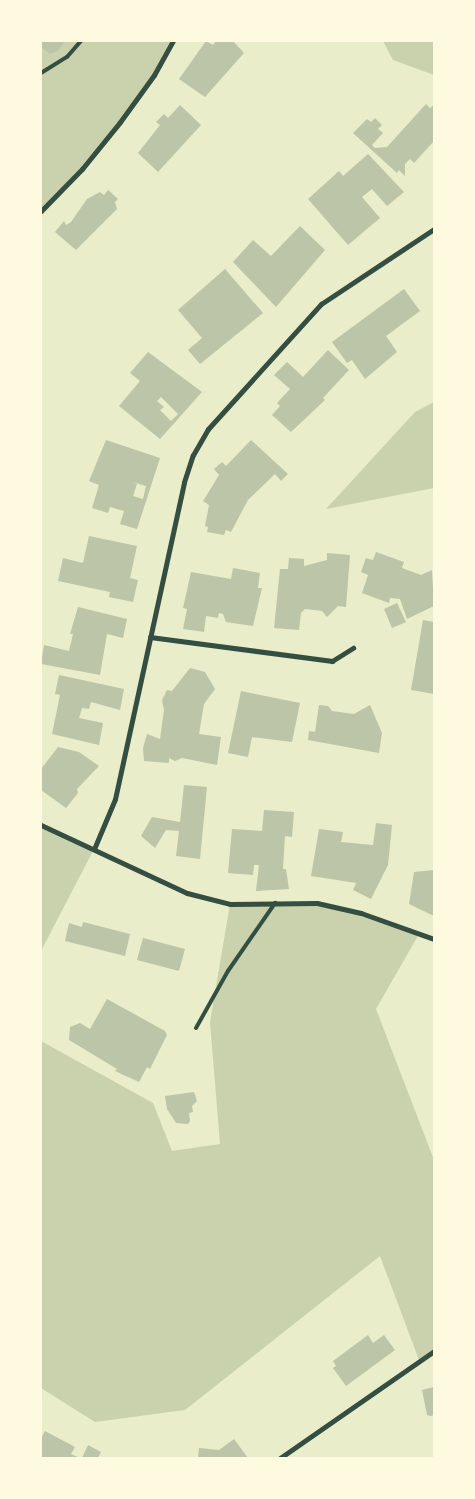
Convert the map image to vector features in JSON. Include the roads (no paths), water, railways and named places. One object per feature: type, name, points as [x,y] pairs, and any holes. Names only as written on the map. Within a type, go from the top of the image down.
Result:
[{"type":"street","points":[[41,211],[82,170],[120,122],[154,75],[173,41]]},
{"type":"street","points":[[94,849],[115,799],[184,482],[194,455],[208,429],[321,304],[434,228]]},
{"type":"street","points":[[150,637],[332,661],[353,648]]},
{"type":"street","points":[[41,825],[187,892],[230,904],[317,903],[361,913],[434,938]]},
{"type":"street","points":[[280,1458],[434,1351]]},
{"type":"lane","points":[[41,73],[67,57],[81,41]]},
{"type":"lane","points":[[196,1028],[228,971],[275,903]]}]
